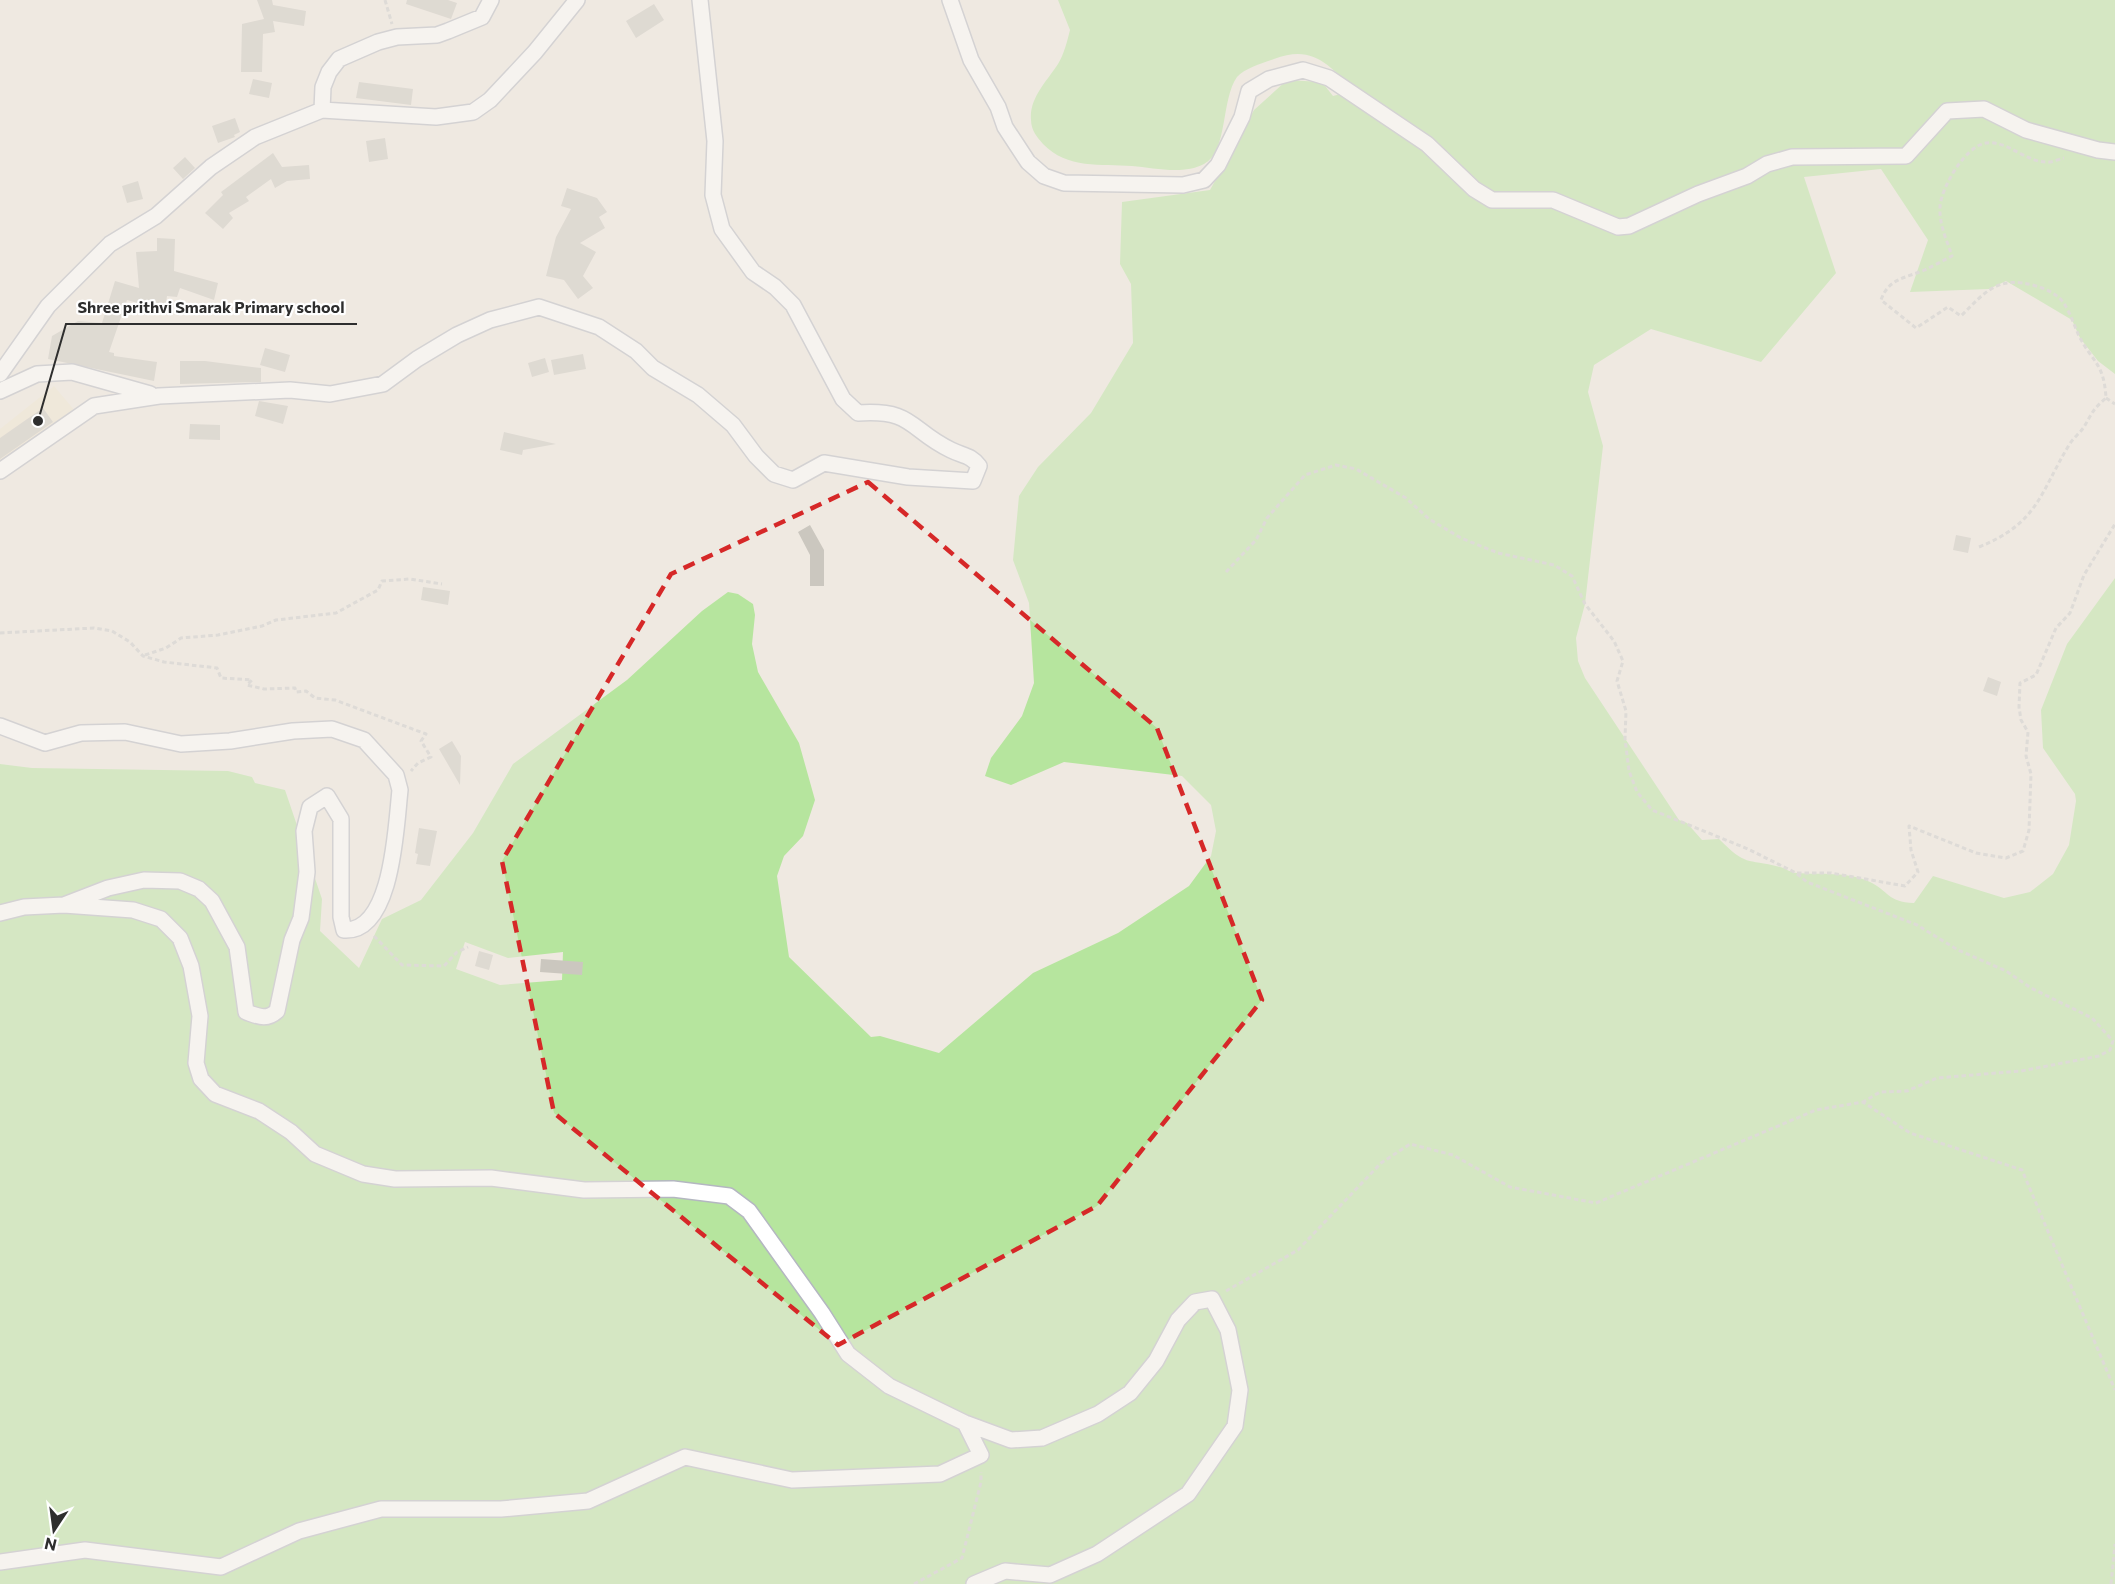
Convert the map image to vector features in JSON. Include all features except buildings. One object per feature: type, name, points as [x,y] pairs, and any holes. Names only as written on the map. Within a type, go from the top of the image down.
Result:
[{"type":"street","points":[[322,110],[323,87],[329,72],[339,59],[378,42],[397,37],[436,35],[448,31],[482,17],[491,0]]},
{"type":"street","points":[[0,374],[48,306],[110,244],[156,216],[211,167],[255,137],[322,110],[436,117],[473,112],[490,100],[536,52],[577,0]]},
{"type":"street","points":[[0,471],[94,406],[159,396],[290,390],[330,394],[383,384],[417,359],[457,335],[490,320],[539,307],[599,327],[636,351],[653,368],[698,395],[733,425],[756,456],[774,474],[793,480],[825,463],[908,477],[973,481],[979,466],[972,457],[951,450],[903,417],[882,411],[858,413],[843,399],[793,305],[775,287],[753,272],[722,229],[713,195],[715,141],[700,0]]},
{"type":"street","points":[[950,0],[971,60],[998,107],[1005,127],[1028,162],[1044,176],[1065,183],[1183,185],[1204,180],[1218,165],[1242,117],[1249,91],[1269,79],[1303,70],[1329,78],[1426,144],[1474,189],[1492,200],[1553,200],[1618,227],[1629,226],[1698,194],[1747,176],[1767,164],[1792,157],[1906,156],[1947,111],[1984,109],[2026,130],[2098,150],[2115,152]]},
{"type":"street","points":[[0,392],[37,374],[72,372],[124,389],[159,396]]},
{"type":"street","points":[[0,726],[45,742],[81,733],[125,732],[181,744],[230,741],[293,731],[332,729],[364,740],[396,775],[400,790],[385,891],[365,925],[355,931],[344,930],[341,917],[342,819],[327,796],[310,807],[304,831],[307,872],[301,918],[292,940],[277,1011],[271,1017],[263,1018],[246,1012],[237,947],[212,901],[199,889],[180,881],[144,880],[108,888],[64,905]]},
{"type":"street","points":[[0,913],[24,907],[64,905],[133,910],[161,919],[180,938],[191,966],[200,1016],[196,1063],[201,1079],[215,1094],[259,1111],[291,1132],[315,1154],[363,1174],[395,1179],[492,1178],[584,1190],[673,1189],[729,1196],[750,1211],[848,1354],[889,1386],[965,1423],[1011,1440],[1042,1438],[1098,1414],[1130,1393],[1156,1361],[1178,1320],[1195,1302],[1212,1299],[1228,1330],[1240,1390],[1239,1399],[1235,1426],[1188,1494],[1097,1554],[1050,1575],[1005,1571],[974,1584]]},
{"type":"street","points":[[0,1562],[85,1550],[221,1567],[299,1532],[381,1509],[501,1509],[588,1501],[685,1457],[792,1480],[940,1474],[981,1455],[965,1423]]},
{"type":"path","points":[[385,0],[397,37]]},
{"type":"path","points":[[2067,158],[2046,163],[2005,146],[1986,143],[1971,149],[1952,174],[1940,206],[1942,225],[1953,256],[1920,272],[1905,275],[1889,287],[1881,300],[1916,328],[1948,307],[1961,316],[1989,289],[2006,281],[2021,282],[2041,288],[2063,302],[2080,338],[2098,361],[2105,378],[2106,398]]},
{"type":"path","points":[[2106,398],[2115,404]]},
{"type":"path","points":[[1979,547],[2004,537],[2018,526],[2040,502],[2070,443],[2084,427],[2090,411],[2106,398]]},
{"type":"path","points":[[1212,1299],[1298,1250],[1381,1163],[1410,1143],[1453,1155],[1510,1186],[1596,1203],[1816,1110],[1863,1102],[1880,1092],[1906,1091],[1937,1078],[2021,1071],[2098,1056],[2110,1050],[2113,1041],[2092,1018],[2031,988],[2006,971],[1958,950],[1917,925],[1807,882],[1796,873],[1748,849],[1652,810],[1637,792],[1629,771],[1625,739],[1626,711],[1617,681],[1623,661],[1614,641],[1585,604],[1572,576],[1554,565],[1498,553],[1461,538],[1429,519],[1406,498],[1356,469],[1336,465],[1305,476],[1267,518],[1256,540],[1226,572]]},
{"type":"path","points":[[1796,873],[1831,873],[1905,886],[1918,872],[1911,850],[1909,826],[1976,853],[2006,858],[2023,851],[2029,830],[2031,774],[2026,756],[2028,732],[2021,720],[2019,707],[2020,683],[2036,675],[2056,628],[2070,613],[2084,575],[2115,524]]},
{"type":"path","points":[[143,656],[166,648],[181,638],[218,635],[276,620],[336,612],[378,590],[382,580],[410,579],[442,584]]},
{"type":"path","points":[[0,633],[31,630],[47,633],[94,628],[112,631],[130,642],[143,656],[164,662],[217,668],[221,678],[252,680],[247,685],[264,689],[295,688],[297,692],[306,691],[315,698],[335,700],[426,734],[421,741],[431,757],[418,763],[406,776],[400,790]]},
{"type":"path","points":[[365,925],[402,965],[444,966],[457,952],[468,947]]},
{"type":"path","points":[[1863,1102],[1910,1133],[2022,1170],[2115,1390]]},
{"type":"path","points":[[914,1584],[962,1558],[981,1482],[981,1455]]},
{"type":"path","points":[[2111,1584],[2115,1544]]},
{"type":"highlighted area","points":[[868,482],[1157,728],[1262,1000],[1097,1206],[838,1345],[554,1113],[502,861],[671,574]]},
{"type":"shaded area","points":[[54,386],[76,412],[0,465],[0,429]]},
{"type":"green space","points":[[1058,0],[2115,0],[2115,374],[2098,361],[2080,338],[2072,320],[2006,281],[1989,289],[1910,292],[1928,240],[1881,169],[1804,177],[1836,273],[1761,362],[1651,329],[1594,365],[1588,392],[1603,446],[1585,604],[1576,638],[1578,661],[1585,678],[1679,820],[1687,823],[1702,840],[1719,839],[1741,858],[1795,873],[1852,876],[1876,885],[1898,901],[1914,903],[1933,876],[2004,898],[2030,892],[2053,874],[2069,845],[2076,801],[2075,794],[2043,748],[2041,710],[2067,644],[2115,578],[2115,1584],[0,1584],[0,764],[32,768],[228,771],[252,777],[255,783],[285,790],[322,899],[320,931],[359,968],[382,919],[421,900],[473,833],[513,764],[627,680],[702,611],[728,592],[738,594],[753,604],[755,615],[752,644],[758,672],[799,743],[815,800],[803,836],[784,856],[777,876],[789,957],[871,1037],[880,1036],[939,1053],[1033,973],[1118,933],[1189,886],[1211,856],[1216,831],[1211,805],[1182,776],[1064,762],[1011,785],[985,776],[991,758],[1022,716],[1034,683],[1029,603],[1013,560],[1019,496],[1038,467],[1091,413],[1133,343],[1131,284],[1120,264],[1122,202],[1210,190],[1254,110],[1287,80],[1322,82],[1333,96],[1355,90],[1328,65],[1319,60],[1299,54],[1288,55],[1254,66],[1237,77],[1228,98],[1217,148],[1212,158],[1204,164],[1187,169],[1169,170],[1085,164],[1063,158],[1052,152],[1037,136],[1031,124],[1033,104],[1060,60],[1070,30]],"holes":[[[465,942],[508,958],[563,952],[562,980],[500,985],[456,969]]]},
{"type":"place","name":"Shree prithvi Smarak Primary school","points":[[38,421]]}]
